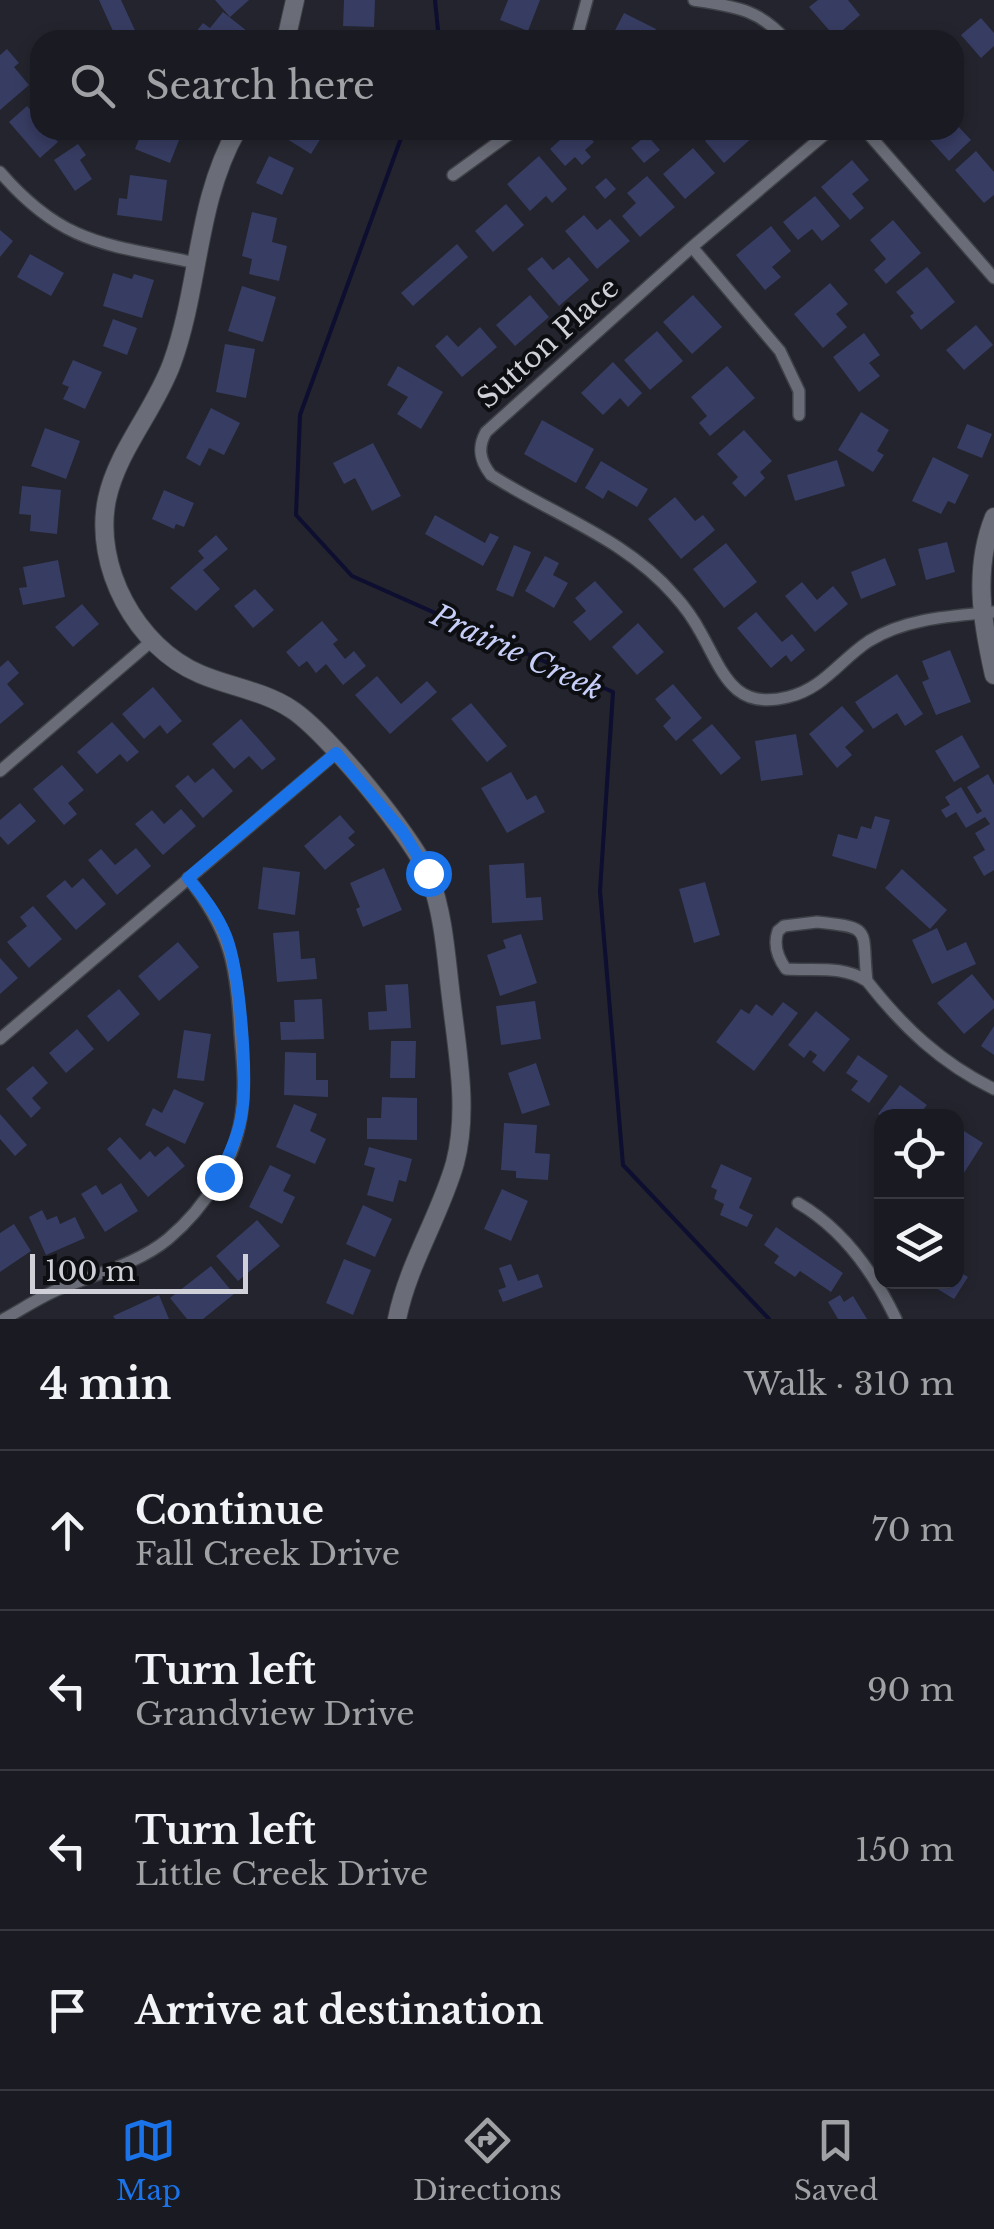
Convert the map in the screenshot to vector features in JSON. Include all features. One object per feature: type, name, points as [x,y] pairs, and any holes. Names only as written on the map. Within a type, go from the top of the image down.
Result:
[{"type":"street","points":[[288,30],[294,0]]},
{"type":"street","points":[[579,30],[587,0]]},
{"type":"street","points":[[694,0],[747,9],[777,30]]},
{"type":"street","points":[[232,140],[214,177],[186,315],[171,367],[148,416],[116,469],[107,499],[104,532],[115,581],[140,626],[197,673],[270,697],[310,723],[403,832],[428,873],[441,916],[461,1119],[459,1145],[397,1319]]},
{"type":"street","points":[[453,175],[500,140]]},
{"type":"street","name":"Sutton Place","points":[[818,140],[486,432],[480,449],[482,463],[490,476],[596,532],[662,582],[692,617],[717,667],[746,697],[770,700],[796,695],[819,684],[868,642],[896,629],[950,615],[988,612]]},
{"type":"street","points":[[875,140],[994,278]]},
{"type":"street","points":[[0,172],[22,197],[60,228],[108,245],[196,263]]},
{"type":"street","points":[[692,247],[780,351],[799,391],[799,415]]},
{"type":"street","points":[[994,517],[981,565],[994,675]]},
{"type":"street","points":[[0,772],[154,640]]},
{"type":"street","points":[[0,1039],[336,753]]},
{"type":"street","points":[[4,1319],[59,1289],[138,1258],[166,1241],[198,1210],[235,1141],[242,1112],[243,1080],[239,1007],[229,944],[209,904],[188,878]]},
{"type":"street","points":[[867,981],[866,940],[849,924],[799,922],[778,931],[776,946],[786,970],[834,968],[855,973],[867,981],[919,1040],[950,1064],[994,1089]]},
{"type":"street","points":[[798,1203],[816,1213],[843,1238],[886,1298],[896,1319]]},
{"type":"building","points":[[99,0],[121,0],[135,30],[112,30]]},
{"type":"building","points":[[215,0],[249,0],[230,17]]},
{"type":"building","points":[[344,0],[375,0],[374,27],[343,26]]},
{"type":"building","points":[[508,0],[540,0],[528,30],[500,20]]},
{"type":"building","points":[[818,0],[848,0],[860,15],[843,30],[829,30],[809,7]]},
{"type":"building","points":[[223,12],[246,30],[198,30],[203,23],[210,28]]},
{"type":"building","points":[[624,13],[656,29],[656,30],[615,30]]},
{"type":"building","points":[[981,18],[994,33],[994,46],[981,58],[964,38],[964,32]]},
{"type":"building","points":[[7,49],[19,63],[14,67],[29,85],[0,110],[0,55]]},
{"type":"building","points":[[27,106],[30,140],[58,142],[40,158],[9,122]]},
{"type":"building","points":[[964,133],[971,140],[949,161],[930,140],[964,140]]},
{"type":"building","points":[[139,140],[179,140],[170,163],[135,149]]},
{"type":"building","points":[[289,140],[320,140],[311,154]]},
{"type":"building","points":[[560,140],[594,142],[585,150],[591,157],[582,165],[575,157],[565,166],[550,149]]},
{"type":"building","points":[[641,140],[651,140],[660,150],[644,163],[631,148]]},
{"type":"building","points":[[706,140],[750,140],[724,163]]},
{"type":"building","points":[[78,144],[86,155],[80,160],[92,179],[75,191],[54,160]]},
{"type":"building","points":[[693,148],[715,173],[685,199],[663,174]]},
{"type":"building","points":[[976,151],[994,172],[994,195],[984,203],[955,170]]},
{"type":"building","points":[[269,156],[294,168],[282,195],[256,183]]},
{"type":"building","points":[[539,156],[567,189],[552,203],[546,196],[530,211],[507,184]]},
{"type":"building","points":[[852,160],[869,180],[852,194],[864,208],[850,220],[821,187]]},
{"type":"building","points":[[130,175],[167,180],[162,221],[117,215],[119,198],[127,199]]},
{"type":"building","points":[[647,176],[675,207],[640,237],[622,216],[636,203],[627,193]]},
{"type":"building","points":[[606,178],[616,189],[605,199],[595,187]]},
{"type":"building","points":[[815,196],[840,226],[822,241],[812,229],[798,240],[783,222]]},
{"type":"building","points":[[506,204],[524,225],[493,252],[475,231]]},
{"type":"building","points":[[252,212],[277,218],[272,242],[287,246],[279,281],[249,274],[252,259],[242,256]]},
{"type":"building","points":[[584,215],[597,230],[610,219],[630,241],[597,269],[565,231]]},
{"type":"building","points":[[893,220],[921,253],[886,284],[874,270],[886,259],[870,240]]},
{"type":"building","points":[[771,226],[791,251],[772,267],[781,277],[765,290],[736,255]]},
{"type":"building","points":[[0,230],[13,241],[0,257]]},
{"type":"building","points":[[457,244],[468,257],[413,306],[401,293]]},
{"type":"building","points":[[30,254],[64,273],[51,296],[17,277]]},
{"type":"building","points":[[542,257],[553,270],[569,257],[589,280],[559,306],[527,269]]},
{"type":"building","points":[[927,267],[955,302],[921,330],[910,316],[914,313],[896,292]]},
{"type":"building","points":[[113,273],[154,280],[142,318],[103,306]]},
{"type":"building","points":[[830,283],[848,304],[836,314],[847,327],[823,348],[794,314]]},
{"type":"building","points":[[242,286],[276,297],[263,342],[228,331]]},
{"type":"building","points":[[530,295],[549,317],[515,346],[496,325]]},
{"type":"building","points":[[693,295],[722,327],[692,354],[663,322]]},
{"type":"building","points":[[113,319],[137,328],[127,355],[103,346]]},
{"type":"building","points":[[976,325],[993,345],[964,370],[946,350]]},
{"type":"building","points":[[480,327],[497,347],[462,377],[435,346],[447,335],[458,347]]},
{"type":"building","points":[[657,331],[683,361],[650,390],[624,360]]},
{"type":"building","points":[[864,333],[880,355],[869,363],[880,376],[859,392],[833,357]]},
{"type":"building","points":[[225,344],[255,349],[246,398],[216,392]]},
{"type":"building","points":[[73,360],[102,372],[85,409],[63,399],[69,387],[62,384]]},
{"type":"building","points":[[613,362],[642,393],[628,407],[620,398],[603,415],[581,393]]},
{"type":"building","points":[[398,366],[443,392],[421,429],[397,414],[408,397],[387,385]]},
{"type":"building","points":[[727,366],[755,398],[710,436],[699,423],[707,416],[691,397]]},
{"type":"building","points":[[211,408],[240,423],[224,455],[209,448],[200,466],[186,458]]},
{"type":"building","points":[[861,412],[889,430],[877,451],[884,455],[873,472],[838,450]]},
{"type":"building","points":[[542,420],[594,449],[576,483],[524,454]]},
{"type":"building","points":[[967,424],[992,434],[982,458],[957,448]]},
{"type":"building","points":[[45,428],[80,441],[66,479],[31,466]]},
{"type":"building","points":[[744,430],[772,461],[760,472],[765,478],[745,497],[732,483],[738,477],[717,454]]},
{"type":"building","points":[[373,443],[401,496],[372,511],[355,478],[344,484],[333,463]]},
{"type":"building","points":[[933,457],[969,475],[955,504],[948,501],[941,514],[912,501]]},
{"type":"building","points":[[837,460],[845,486],[795,501],[787,475]]},
{"type":"building","points":[[601,461],[648,489],[637,507],[608,490],[603,499],[585,488]]},
{"type":"building","points":[[22,486],[61,490],[57,534],[30,531],[31,515],[19,514]]},
{"type":"building","points":[[164,490],[194,503],[184,527],[176,524],[174,529],[152,519]]},
{"type":"building","points":[[675,497],[695,521],[703,515],[715,530],[681,559],[648,519]]},
{"type":"building","points":[[435,515],[485,543],[490,533],[499,537],[483,566],[425,534]]},
{"type":"building","points":[[216,535],[228,549],[203,570],[220,589],[196,611],[170,588],[204,558],[198,551]]},
{"type":"building","points":[[947,542],[955,572],[926,580],[918,549]]},
{"type":"building","points":[[726,543],[757,582],[724,608],[693,569]]},
{"type":"building","points":[[514,545],[531,552],[513,597],[496,590]]},
{"type":"building","points":[[545,556],[559,563],[553,575],[568,583],[554,608],[525,591]]},
{"type":"building","points":[[885,558],[896,585],[861,599],[851,572]]},
{"type":"building","points":[[58,560],[65,597],[23,605],[19,588],[27,587],[23,567]]},
{"type":"building","points":[[595,581],[623,612],[590,641],[573,622],[586,611],[575,598]]},
{"type":"building","points":[[802,582],[817,600],[833,586],[848,604],[815,632],[785,596]]},
{"type":"building","points":[[255,589],[274,610],[253,628],[234,606]]},
{"type":"building","points":[[82,604],[99,624],[73,647],[55,627]]},
{"type":"building","points":[[756,612],[782,642],[792,634],[805,650],[791,662],[786,655],[771,668],[737,628]]},
{"type":"building","points":[[322,621],[338,640],[333,644],[345,659],[354,651],[366,666],[343,685],[326,664],[316,673],[307,661],[299,667],[286,652]]},
{"type":"building","points":[[638,623],[664,652],[637,675],[612,647]]},
{"type":"building","points":[[950,650],[971,702],[936,715],[922,682],[929,679],[922,661]]},
{"type":"building","points":[[8,660],[19,673],[7,684],[24,704],[0,724],[0,667]]},
{"type":"building","points":[[897,674],[923,714],[905,726],[897,713],[873,729],[855,702]]},
{"type":"building","points":[[377,676],[401,704],[427,681],[437,692],[390,734],[355,695]]},
{"type":"building","points":[[673,684],[702,718],[676,741],[663,726],[671,718],[655,699]]},
{"type":"building","points":[[153,687],[182,721],[167,734],[160,725],[144,739],[122,714]]},
{"type":"building","points":[[471,703],[507,746],[487,762],[451,719]]},
{"type":"building","points":[[842,706],[864,731],[845,747],[852,755],[837,768],[809,734]]},
{"type":"building","points":[[241,719],[276,759],[262,770],[249,756],[234,769],[212,744]]},
{"type":"building","points":[[112,722],[139,752],[127,762],[120,754],[97,774],[77,752]]},
{"type":"building","points":[[712,724],[741,758],[721,775],[692,740]]},
{"type":"building","points":[[796,734],[803,775],[761,781],[755,741]]},
{"type":"building","points":[[962,735],[980,767],[954,782],[935,751]]},
{"type":"building","points":[[62,765],[84,790],[68,803],[77,814],[64,825],[33,789]]},
{"type":"building","points":[[213,768],[233,791],[203,818],[175,786],[188,775],[195,783]]},
{"type":"building","points":[[511,772],[527,800],[536,795],[545,812],[507,833],[481,788]]},
{"type":"building","points":[[988,774],[994,785],[994,870],[984,876],[973,857],[985,850],[975,833],[990,824],[985,817],[966,828],[956,812],[946,818],[941,810],[950,805],[945,797],[961,787],[977,814],[982,811],[967,787]]},
{"type":"building","points":[[20,803],[36,821],[8,845],[0,836],[0,820]]},
{"type":"building","points":[[181,809],[196,826],[163,855],[135,824],[152,810],[164,824]]},
{"type":"building","points":[[340,815],[355,832],[348,838],[355,845],[325,870],[304,846]]},
{"type":"building","points":[[875,816],[890,820],[876,869],[832,856],[838,834],[857,839],[861,826],[871,829]]},
{"type":"building","points":[[136,848],[151,866],[117,895],[88,860],[101,849],[115,865]]},
{"type":"building","points":[[524,863],[526,898],[541,897],[543,920],[492,923],[489,865]]},
{"type":"building","points":[[263,867],[300,872],[295,915],[258,909]]},
{"type":"building","points":[[384,868],[402,910],[363,927],[350,883]]},
{"type":"building","points":[[902,869],[947,910],[930,929],[885,888]]},
{"type":"building","points":[[83,878],[106,904],[76,930],[46,896],[65,880],[72,888]]},
{"type":"building","points":[[705,882],[720,935],[694,943],[679,889]]},
{"type":"building","points":[[33,906],[62,939],[29,968],[7,942],[27,926],[20,917]]},
{"type":"building","points":[[937,928],[947,951],[966,942],[976,964],[932,984],[912,940]]},
{"type":"building","points":[[299,931],[301,959],[315,958],[317,979],[277,982],[273,933]]},
{"type":"building","points":[[521,934],[537,983],[500,996],[487,955],[506,948],[503,940]]},
{"type":"building","points":[[178,942],[199,967],[159,1001],[138,976]]},
{"type":"building","points":[[0,958],[18,978],[0,994]]},
{"type":"building","points":[[972,974],[994,1001],[994,1008],[964,1034],[937,1003]]},
{"type":"building","points":[[408,984],[411,1028],[369,1030],[368,1012],[387,1011],[385,985]]},
{"type":"building","points":[[119,989],[140,1014],[108,1042],[87,1016]]},
{"type":"building","points":[[322,999],[324,1039],[281,1040],[280,1022],[295,1022],[294,1000]]},
{"type":"building","points":[[535,1001],[541,1039],[501,1045],[496,1006]]},
{"type":"building","points":[[783,1002],[798,1013],[754,1071],[716,1042],[741,1009],[749,1014],[756,1004],[772,1016]]},
{"type":"building","points":[[816,1011],[850,1039],[824,1072],[812,1062],[817,1055],[810,1050],[804,1058],[788,1045]]},
{"type":"building","points":[[994,1026],[994,1055],[981,1046]]},
{"type":"building","points":[[77,1029],[94,1049],[66,1073],[49,1053]]},
{"type":"building","points":[[184,1030],[211,1034],[204,1081],[177,1078]]},
{"type":"building","points":[[391,1041],[416,1041],[415,1078],[390,1078]]},
{"type":"building","points":[[285,1052],[316,1053],[316,1080],[328,1080],[328,1097],[284,1095]]},
{"type":"building","points":[[858,1055],[888,1076],[869,1103],[851,1090],[858,1081],[846,1073]]},
{"type":"building","points":[[536,1063],[550,1105],[522,1114],[508,1073]]},
{"type":"building","points":[[33,1066],[48,1083],[32,1098],[41,1108],[31,1118],[6,1089]]},
{"type":"building","points":[[900,1085],[927,1105],[924,1109],[882,1109]]},
{"type":"building","points":[[174,1089],[204,1103],[185,1144],[145,1125],[153,1108],[162,1113]]},
{"type":"building","points":[[382,1097],[417,1098],[417,1140],[367,1139],[367,1118],[381,1118]]},
{"type":"building","points":[[294,1104],[317,1114],[310,1131],[326,1139],[315,1164],[276,1147]]},
{"type":"building","points":[[0,1114],[27,1145],[15,1156],[0,1139]]},
{"type":"building","points":[[504,1123],[537,1125],[535,1153],[550,1154],[548,1180],[516,1178],[516,1171],[501,1170]]},
{"type":"building","points":[[964,1131],[983,1143],[964,1173]]},
{"type":"building","points":[[120,1137],[140,1160],[150,1151],[155,1157],[168,1146],[185,1166],[148,1197],[107,1149]]},
{"type":"building","points":[[369,1147],[412,1159],[406,1182],[399,1180],[393,1202],[367,1195],[375,1168],[364,1165]]},
{"type":"building","points":[[721,1164],[752,1178],[739,1208],[753,1215],[747,1227],[720,1215],[724,1204],[714,1199],[717,1190],[711,1187]]},
{"type":"building","points":[[270,1165],[291,1175],[283,1191],[295,1197],[282,1224],[249,1207]]},
{"type":"building","points":[[121,1183],[138,1211],[105,1232],[81,1194],[96,1185],[102,1195]]},
{"type":"building","points":[[502,1189],[528,1201],[511,1241],[484,1229]]},
{"type":"building","points":[[363,1205],[392,1219],[375,1257],[346,1244]]},
{"type":"building","points":[[42,1210],[47,1220],[57,1216],[60,1224],[75,1217],[85,1238],[46,1255],[29,1217]]},
{"type":"building","points":[[257,1220],[280,1246],[238,1281],[216,1256]]},
{"type":"building","points":[[14,1224],[31,1251],[0,1272],[0,1233]]},
{"type":"building","points":[[776,1227],[843,1273],[831,1292],[800,1271],[795,1277],[774,1263],[779,1256],[764,1245]]},
{"type":"building","points":[[344,1259],[371,1270],[353,1315],[326,1303]]},
{"type":"building","points":[[511,1264],[518,1281],[538,1274],[543,1287],[503,1302],[498,1290],[506,1287],[499,1268]]},
{"type":"building","points":[[211,1266],[234,1294],[203,1319],[187,1319],[170,1298]]},
{"type":"building","points":[[938,1289],[960,1289],[954,1299]]},
{"type":"building","points":[[159,1295],[169,1319],[113,1316]]},
{"type":"building","points":[[840,1295],[844,1302],[853,1296],[867,1319],[838,1319],[828,1302]]},
{"type":"waterway","name":"Prairie Creek","points":[[435,0],[438,30]]},
{"type":"waterway","name":"Prairie Creek","points":[[400,140],[300,415],[296,515],[352,576],[613,692],[600,891],[623,1165],[769,1319]]},
{"type":"route","points":[[219,1177],[235,1141],[242,1112],[239,1007],[229,944],[209,904],[188,878],[336,753],[403,832],[428,873]]}]
